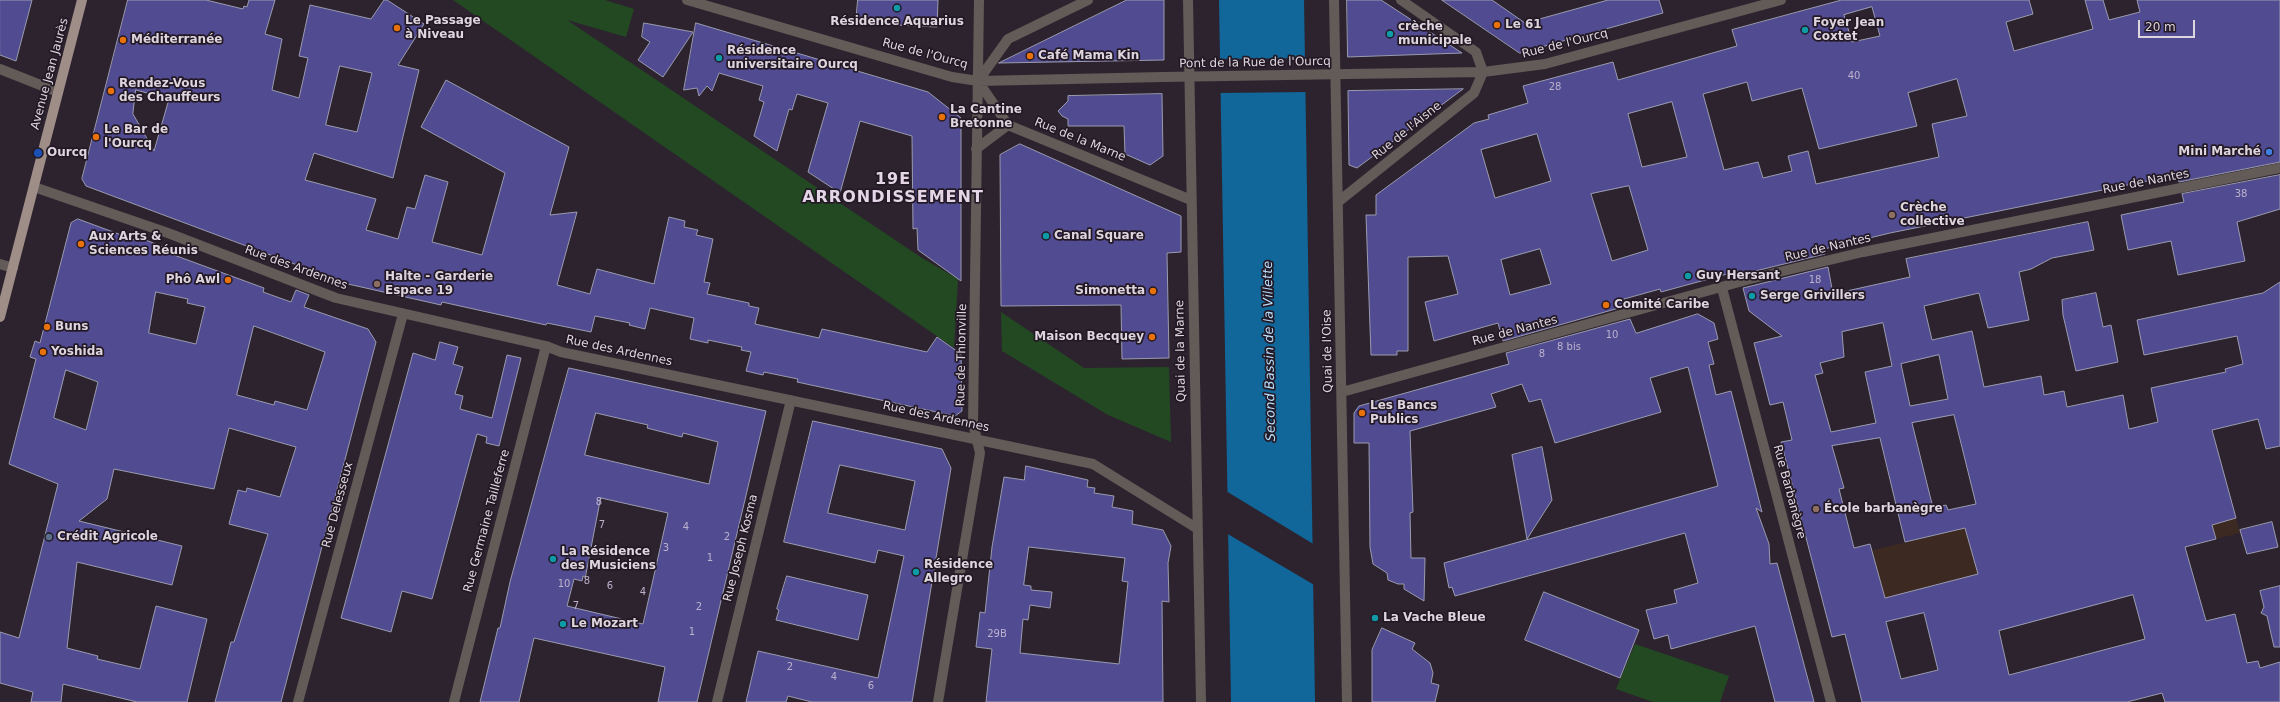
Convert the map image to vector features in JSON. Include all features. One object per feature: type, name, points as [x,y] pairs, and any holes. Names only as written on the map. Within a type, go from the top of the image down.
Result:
[{"type":"main road","name":"Avenue Jean Jaurès","points":[[0,317],[82,0]]},
{"type":"street","name":"Rue de l'Ourcq","points":[[687,0],[952,77],[978,81],[1163,77]]},
{"type":"street","name":"Rue de Thionville","points":[[938,702],[980,453],[973,423],[976,318],[976,149],[979,0]]},
{"type":"street","points":[[976,149],[1008,125],[978,81],[1008,39],[1088,0]]},
{"type":"street","name":"Quai de la Marne","points":[[1188,0],[1201,702]]},
{"type":"street","name":"Quai de l'Oise","points":[[1334,0],[1347,702]]},
{"type":"street","points":[[1401,0],[1476,52],[1483,72]]},
{"type":"street","name":"Rue de l'Ourcq","points":[[1348,74],[1483,72],[1545,64],[1782,0]]},
{"type":"street","points":[[0,69],[58,92]]},
{"type":"street","name":"Rue de l'Aisne","points":[[1338,202],[1474,93],[1483,72]]},
{"type":"street","name":"Pont de la Rue de l'Ourcq","points":[[1163,77],[1348,74]]},
{"type":"street","name":"Rue de la Marne","points":[[1008,125],[1191,200]]},
{"type":"street","name":"Rue de Nantes","points":[[1342,392],[1722,288],[1863,252],[2280,168]]},
{"type":"street","name":"Rue des Ardennes","points":[[34,187],[168,233],[336,298],[546,346],[561,352],[1093,464],[1198,529]]},
{"type":"street","points":[[0,264],[13,268]]},
{"type":"street","name":"Rue Barbanègre","points":[[1722,288],[1830,702]]},
{"type":"street","name":"Rue Delesseux","points":[[298,702],[403,314]]},
{"type":"street","name":"Rue Germaine Tailleferre","points":[[454,702],[546,346]]},
{"type":"street","name":"Rue Joseph Kosma","points":[[717,702],[791,400]]},
{"type":"shaded area","points":[[2212,430],[2240,533],[1866,627],[1877,577],[1879,576],[1869,551],[1953,531],[1954,529],[2135,449]]},
{"type":"green space","points":[[453,0],[605,0],[634,9],[626,37],[567,20],[922,258],[958,279],[954,348]]},
{"type":"green space","points":[[1001,312],[1084,368],[1169,367],[1171,442],[1108,415],[1002,351]]},
{"type":"green space","points":[[1635,644],[1729,676],[1720,702],[1653,702],[1616,689]]},
{"type":"water","name":"Second Bassin de la Villette","points":[[1219,0],[1304,0],[1315,702],[1231,702]]},
{"type":"pier","points":[[1307,58],[1307,92],[1219,93],[1218,59]]},
{"type":"pier","points":[[1226,491],[1315,545],[1316,586],[1226,533]]},
{"type":"building","points":[[0,0],[32,0],[16,61],[0,55]]},
{"type":"building","points":[[128,0],[206,0],[243,9],[244,6],[247,7],[249,0],[275,0],[265,34],[282,39],[272,90],[299,98],[308,58],[299,56],[310,5],[371,19],[384,0],[387,0],[424,24],[398,65],[419,70],[393,178],[314,153],[305,180],[376,199],[366,230],[398,239],[407,207],[415,209],[425,175],[448,182],[432,242],[482,255],[505,173],[421,127],[446,80],[569,147],[550,215],[577,212],[557,285],[590,294],[597,269],[654,284],[669,217],[685,221],[684,227],[698,230],[696,235],[713,239],[704,282],[710,283],[707,294],[749,303],[749,306],[759,308],[755,324],[819,338],[822,329],[927,352],[937,337],[961,354],[962,411],[955,416],[797,382],[798,379],[764,372],[763,375],[746,371],[751,352],[741,350],[742,347],[708,340],[708,343],[690,339],[694,318],[650,308],[645,329],[629,325],[630,323],[595,316],[591,332],[547,323],[546,325],[442,302],[441,305],[348,284],[86,186],[82,179]],"holes":[[[340,66],[372,73],[357,132],[326,125]],[[136,90],[169,99],[154,151],[133,114]]]},
{"type":"building","name":"Résidence Aquarius","points":[[858,0],[938,0],[937,27],[856,23]]},
{"type":"building","points":[[1127,0],[1164,0],[1164,60],[999,63]]},
{"type":"building","name":"crèche municipale","points":[[1347,0],[1381,0],[1462,53],[1348,57]]},
{"type":"building","points":[[1442,0],[1492,0],[1525,23],[1608,0],[1659,0],[1663,13],[1520,53]]},
{"type":"building","points":[[1842,0],[2029,0],[2033,14],[2006,22],[2014,51],[2093,29],[2085,0],[2103,0],[2109,20],[2140,12],[2137,0],[2280,0],[2280,162],[2179,182],[2177,175],[1890,233],[1824,249],[1825,254],[1739,275],[1738,271],[1661,292],[1660,289],[1624,299],[1626,306],[1503,341],[1498,323],[1434,341],[1425,302],[1458,294],[1448,256],[1408,257],[1408,351],[1397,351],[1397,355],[1371,355],[1366,215],[1376,215],[1376,195],[1474,123],[1489,119],[1488,115],[1528,103],[1523,86],[1613,62],[1618,80],[1737,46],[1732,30]],"holes":[[[1872,7],[1880,36],[1852,42],[1844,15]],[[1957,79],[1967,116],[1932,124],[1939,157],[1816,184],[1808,151],[1788,156],[1792,171],[1763,178],[1758,162],[1724,170],[1703,94],[1747,82],[1752,101],[1802,88],[1819,149],[1917,126],[1908,93]],[[1672,102],[1687,157],[1642,167],[1628,114]],[[1537,134],[1551,181],[1495,198],[1481,150]],[[1629,186],[1648,250],[1612,261],[1591,194]],[[1540,249],[1551,284],[1510,295],[1501,260]]]},
{"type":"building","points":[[644,23],[693,32],[663,77],[638,60],[650,42],[642,37]]},
{"type":"building","points":[[696,23],[928,92],[961,118],[961,281],[918,250],[917,228],[913,229],[912,136],[860,121],[840,193],[808,172],[828,103],[797,94],[792,110],[789,109],[777,151],[754,136],[764,102],[759,100],[763,86],[719,73],[712,91],[707,86],[699,96],[697,88],[684,90]]},
{"type":"building","points":[[1463,89],[1357,168],[1349,165],[1348,91]]},
{"type":"building","points":[[1162,94],[1163,156],[1150,165],[1125,154],[1124,126],[1068,126],[1068,119],[1062,116],[1058,111],[1068,101],[1068,96]]},
{"type":"building","name":"Canal Square","points":[[1020,144],[1181,216],[1181,252],[1167,253],[1169,358],[1122,359],[1121,305],[1001,306],[1000,155]]},
{"type":"building","points":[[2280,175],[2280,209],[2237,222],[2245,261],[2178,275],[2171,241],[2128,250],[2121,215],[2184,202],[2182,194]]},
{"type":"building","points":[[78,219],[135,240],[136,236],[163,247],[163,251],[264,288],[263,292],[291,302],[296,290],[309,295],[304,307],[368,329],[376,342],[281,702],[215,702],[231,642],[234,642],[268,534],[229,524],[238,490],[246,492],[247,488],[280,497],[296,447],[229,428],[214,489],[114,469],[107,499],[79,521],[182,546],[172,585],[77,562],[67,648],[98,656],[97,659],[140,669],[156,606],[207,619],[187,702],[137,702],[63,684],[61,702],[31,702],[33,692],[0,683],[0,632],[19,638],[58,484],[9,464],[36,359],[30,357],[35,341],[40,343],[71,223]],"holes":[[[156,292],[188,299],[187,303],[205,307],[196,344],[149,333]],[[254,326],[325,352],[307,410],[275,401],[274,405],[237,395]],[[66,370],[98,382],[86,430],[54,418]]]},
{"type":"building","points":[[2088,222],[2094,250],[2052,258],[2031,269],[2019,272],[2029,320],[1988,328],[1979,293],[1924,306],[1932,340],[1972,331],[1984,387],[2041,376],[2044,395],[2064,391],[2067,407],[2123,395],[2129,429],[2158,422],[2151,388],[2226,372],[2225,369],[2243,364],[2237,336],[2144,355],[2137,320],[2263,293],[2280,282],[2280,446],[2266,449],[2258,419],[2212,430],[2236,518],[2212,525],[2216,539],[2185,547],[2206,621],[2235,614],[2247,663],[2258,661],[2260,668],[2280,662],[2280,702],[2165,702],[2162,693],[2127,702],[1862,702],[1845,634],[1832,637],[1781,442],[1792,440],[1783,402],[1770,405],[1754,343],[1782,336],[1749,311],[1743,288],[1828,267],[1833,294],[1910,277],[1906,259]],"holes":[[[1883,323],[1892,366],[1865,372],[1876,423],[1831,432],[1815,375],[1823,373],[1820,363],[1844,357],[1842,332]],[[1939,355],[1948,399],[1910,406],[1901,364]],[[1954,415],[1976,504],[1948,510],[1946,505],[1933,508],[1912,423]],[[1880,438],[1905,542],[1965,528],[1978,574],[1885,598],[1870,544],[1854,548],[1839,489],[1844,488],[1832,446]],[[2133,595],[2145,639],[2009,675],[1999,631]],[[1924,613],[1938,670],[1901,679],[1886,622]]]},
{"type":"building","points":[[2096,293],[2103,327],[2111,325],[2118,362],[2076,371],[2063,315],[2062,300]]},
{"type":"building","points":[[1698,314],[1714,323],[1718,339],[1708,342],[1714,364],[1709,365],[1716,395],[1731,391],[1762,512],[1756,508],[1769,544],[1770,564],[1777,563],[1814,702],[1775,702],[1755,626],[1671,649],[1668,635],[1654,639],[1646,610],[1677,603],[1674,590],[1698,583],[1685,533],[1455,596],[1452,587],[1449,588],[1444,563],[1718,486],[1688,367],[1650,378],[1661,412],[1555,443],[1541,399],[1529,402],[1522,384],[1491,394],[1496,407],[1410,431],[1413,512],[1410,513],[1411,558],[1425,558],[1424,601],[1404,589],[1404,584],[1398,584],[1388,580],[1387,573],[1373,564],[1370,547],[1369,443],[1354,443],[1354,413],[1359,406],[1509,364],[1506,353],[1630,319],[1636,333]]},
{"type":"building","points":[[440,342],[458,347],[453,364],[463,367],[455,394],[463,396],[460,409],[492,418],[507,355],[521,358],[499,446],[486,443],[487,437],[477,434],[432,599],[402,591],[391,632],[341,618],[413,353],[435,360]]},
{"type":"building","points":[[569,368],[766,411],[697,702],[658,702],[665,667],[534,638],[519,702],[480,702],[498,628],[500,628],[510,582]],"holes":[[[596,413],[648,425],[647,428],[682,437],[683,433],[718,442],[709,484],[585,455]],[[601,498],[668,513],[643,624],[567,606],[574,579],[582,581],[583,576],[585,577]]]},
{"type":"building","points":[[813,421],[942,449],[951,468],[912,702],[812,702],[788,696],[786,702],[746,702],[758,651],[878,678],[904,556],[878,550],[875,563],[784,542]],"holes":[[[840,465],[915,481],[905,530],[828,513]]]},
{"type":"building","points":[[1542,447],[1552,500],[1527,539],[1512,455]]},
{"type":"building","points":[[1026,466],[1088,480],[1087,487],[1095,488],[1094,493],[1114,496],[1112,507],[1133,511],[1132,524],[1163,530],[1171,546],[1168,563],[1169,602],[1162,601],[1163,702],[986,702],[992,649],[976,647],[980,612],[985,613],[992,547],[1004,477],[1024,480]],"holes":[[[1029,547],[1125,558],[1122,581],[1128,582],[1119,664],[1020,653],[1023,619],[1028,620],[1030,605],[1050,608],[1052,592],[1031,590],[1031,586],[1024,585]]]},
{"type":"building","points":[[2272,522],[2278,547],[2247,554],[2240,530]]},
{"type":"building","points":[[787,576],[868,595],[858,640],[776,620],[779,610],[777,609]]},
{"type":"building","points":[[2280,586],[2280,647],[2274,647],[2267,616],[2261,613],[2264,607],[2260,591]]},
{"type":"building","points":[[1544,592],[1639,630],[1620,678],[1525,640]]},
{"type":"building","points":[[1382,628],[1415,643],[1412,649],[1430,663],[1433,673],[1431,683],[1439,685],[1435,702],[1372,702],[1372,650]]},
{"type":"place","name":"Résidence Aquarius","points":[[897,8]]},
{"type":"place","name":"Le 61","points":[[1497,25]]},
{"type":"place","name":"Le Passage à Niveau","points":[[397,28]]},
{"type":"place","name":"Foyer Jean Coxtet","points":[[1805,30]]},
{"type":"place","name":"crèche municipale","points":[[1390,34]]},
{"type":"place","name":"Méditerranée","points":[[123,40]]},
{"type":"place","name":"Café Mama Kin","points":[[1030,56]]},
{"type":"place","name":"Résidence universitaire Ourcq","points":[[719,58]]},
{"type":"place","name":"Rendez-Vous des Chauffeurs","points":[[111,91]]},
{"type":"place","name":"La Cantine Bretonne","points":[[942,117]]},
{"type":"place","name":"Le Bar de l'Ourcq","points":[[96,137]]},
{"type":"place","name":"Mini Marché","points":[[2269,152]]},
{"type":"place","name":"Ourcq","points":[[38,153]]},
{"type":"place","name":"Crèche collective","points":[[1892,215]]},
{"type":"place","name":"Canal Square","points":[[1046,236]]},
{"type":"place","name":"Aux Arts & Sciences Réunis","points":[[81,244]]},
{"type":"place","name":"Guy Hersant","points":[[1688,276]]},
{"type":"place","name":"Phô Awl","points":[[228,280]]},
{"type":"place","name":"Halte - Garderie Espace 19","points":[[377,284]]},
{"type":"place","name":"Simonetta","points":[[1153,291]]},
{"type":"place","name":"Serge Grivillers","points":[[1752,296]]},
{"type":"place","name":"Comité Caribe","points":[[1606,305]]},
{"type":"place","name":"Buns","points":[[47,327]]},
{"type":"place","name":"Maison Becquey","points":[[1152,337]]},
{"type":"place","name":"Yoshida","points":[[43,352]]},
{"type":"place","name":"Les Bancs Publics","points":[[1362,413]]},
{"type":"place","name":"École barbanègre","points":[[1816,509]]},
{"type":"place","name":"Crédit Agricole","points":[[49,537]]},
{"type":"place","name":"La Résidence des Musiciens","points":[[553,559]]},
{"type":"place","name":"Résidence Allegro","points":[[916,572]]},
{"type":"place","name":"La Vache Bleue","points":[[1375,618]]},
{"type":"place","name":"Le Mozart","points":[[563,624]]},
{"type":"district","name":"19E ARRONDISSEMENT","points":[[893,189]]}]
